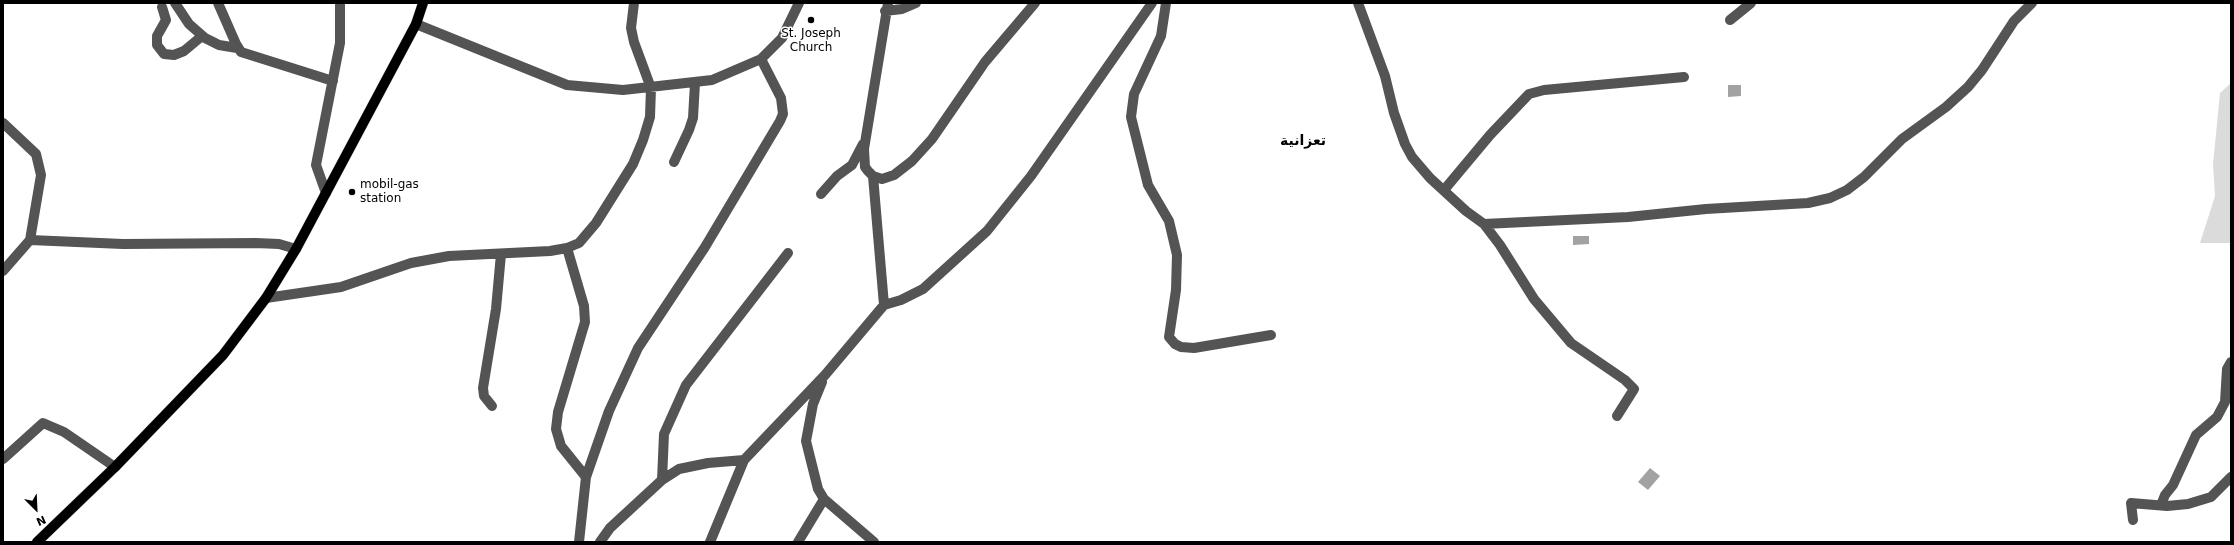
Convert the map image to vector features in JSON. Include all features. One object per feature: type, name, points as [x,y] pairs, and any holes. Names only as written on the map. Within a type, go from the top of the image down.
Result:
[{"type":"main road","points":[[38,542],[115,467],[223,355],[266,298],[296,249],[416,24],[423,3]]},
{"type":"street","points":[[175,3],[189,24],[202,36],[219,45],[237,48],[248,55],[333,81]]},
{"type":"street","points":[[218,3],[237,48]]},
{"type":"street","points":[[326,193],[316,165],[340,43],[340,3]]},
{"type":"street","points":[[266,298],[341,287],[419,262],[449,256],[550,251],[567,248],[579,243],[588,234],[633,164],[643,140],[650,117],[651,88],[634,42],[631,28],[634,3]]},
{"type":"street","points":[[416,24],[567,85],[600,90],[651,88],[695,83],[726,75],[761,59],[782,38],[799,3]]},
{"type":"street","points":[[884,305],[873,176],[865,167],[866,138],[887,7],[902,9],[916,3]]},
{"type":"street","points":[[873,176],[887,178],[912,161],[932,139],[993,51],[1035,3]]},
{"type":"street","points":[[710,542],[744,460],[825,375],[884,305],[901,300],[923,289],[987,231],[1031,176],[1152,3]]},
{"type":"street","points":[[1166,3],[1160,36],[1134,94],[1131,111],[1133,127],[1148,185],[1168,221],[1176,255],[1176,290],[1169,337],[1175,344],[1181,347],[1194,348],[1271,335]]},
{"type":"street","points":[[1358,3],[1385,76],[1394,113],[1404,144],[1421,168],[1484,224],[1500,245],[1534,299],[1571,343],[1625,380],[1634,389],[1617,416]]},
{"type":"street","points":[[1730,20],[1751,3]]},
{"type":"street","points":[[1484,224],[1628,217],[1706,209],[1808,203],[1830,198],[1846,190],[1864,177],[1902,138],[1946,107],[1968,87],[1982,70],[2014,21],[2032,3]]},
{"type":"street","points":[[162,7],[166,20],[157,36],[157,45],[164,54],[174,56],[184,51],[202,36]]},
{"type":"street","points":[[579,542],[586,477],[609,411],[638,348],[713,235],[783,114],[781,98],[761,59]]},
{"type":"street","points":[[1444,190],[1490,135],[1529,94],[1544,90],[1684,77]]},
{"type":"street","points":[[674,162],[689,130],[692,118],[695,83]]},
{"type":"street","points":[[3,122],[31,147],[40,162],[41,189],[32,220],[30,240],[3,271]]},
{"type":"street","points":[[821,194],[838,176],[852,165],[866,138]]},
{"type":"street","points":[[30,240],[122,244],[256,243],[279,244],[296,249]]},
{"type":"street","points":[[567,248],[584,306],[585,322],[558,412],[556,429],[561,446],[586,477]]},
{"type":"street","points":[[662,480],[664,434],[686,385],[788,252]]},
{"type":"street","points":[[492,406],[484,396],[483,388],[496,309],[501,254]]},
{"type":"street","points":[[2161,505],[2164,495],[2173,485],[2196,435],[2217,417],[2226,402],[2227,369],[2231,362]]},
{"type":"street","points":[[825,375],[813,404],[806,440],[818,489],[824,499],[874,542]]},
{"type":"street","points":[[3,459],[43,423],[64,432],[115,467]]},
{"type":"street","points":[[600,542],[610,528],[662,480],[679,469],[708,463],[744,460]]},
{"type":"street","points":[[2133,520],[2131,503],[2176,506],[2211,497],[2231,477]]},
{"type":"street","points":[[798,542],[824,499]]},
{"type":"shaded area","points":[[2231,83],[2231,243],[2200,243],[2215,196],[2213,164],[2220,93]]},
{"type":"shaded area","points":[[1728,85],[1741,85],[1741,96],[1728,97]]},
{"type":"shaded area","points":[[1573,236],[1589,236],[1589,244],[1573,245]]},
{"type":"shaded area","points":[[1650,468],[1660,476],[1648,490],[1638,482]]},
{"type":"place","name":"St. Joseph Church","points":[[811,20]]},
{"type":"place","name":"mobil-gas station","points":[[352,192]]},
{"type":"district","name":"تعزانية","points":[[1303,141]]}]
